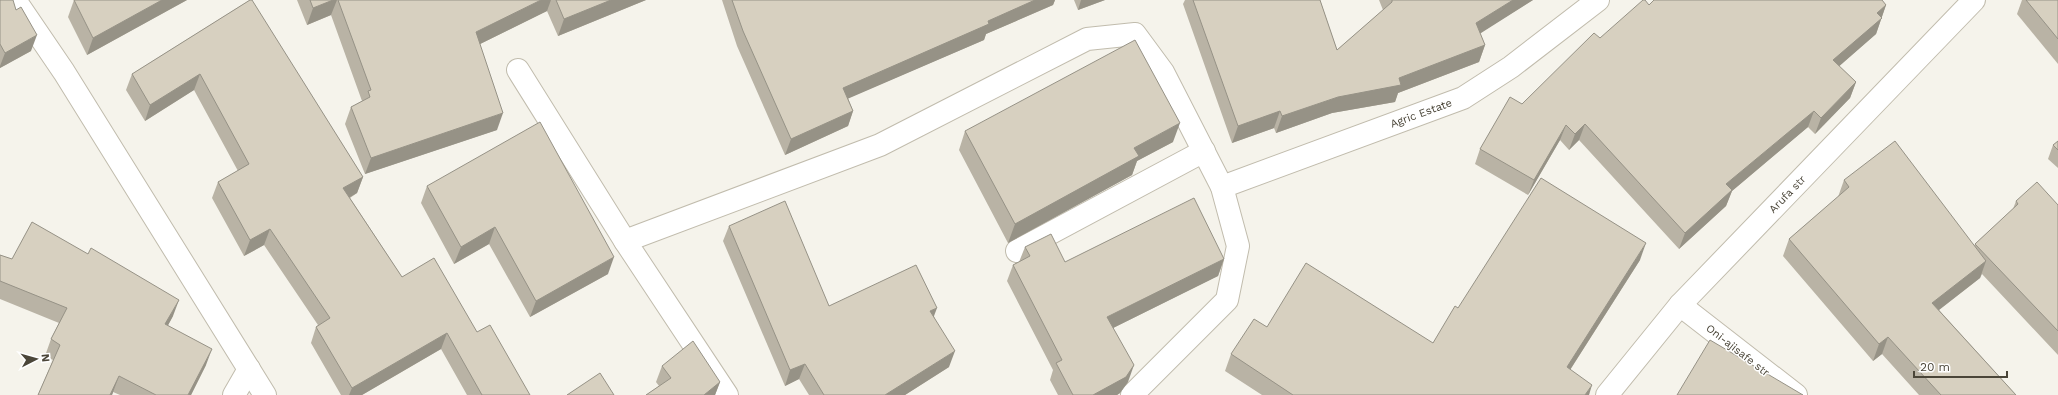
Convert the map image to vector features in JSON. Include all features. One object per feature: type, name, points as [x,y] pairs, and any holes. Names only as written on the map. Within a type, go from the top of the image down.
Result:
[{"type":"street","points":[[15,0],[64,72],[265,395]]},
{"type":"street","name":"Agric Estate","points":[[1222,187],[1463,98],[1511,67],[1598,0]]},
{"type":"street","name":"Arufa str","points":[[1607,395],[1680,305],[1974,0]]},
{"type":"street","points":[[625,241],[880,145],[1087,39],[1135,34],[1163,72],[1222,187],[1238,246],[1227,300],[1132,395]]},
{"type":"street","points":[[518,70],[625,241],[726,395]]},
{"type":"street","points":[[1017,251],[1204,151]]},
{"type":"street","name":"Oni-ajisafe str","points":[[1680,305],[1796,395]]},
{"type":"street","points":[[234,395],[249,369]]},
{"type":"building","points":[[0,0],[13,0],[16,10],[21,7],[37,35],[5,53],[0,44]]},
{"type":"building","points":[[74,0],[162,0],[93,38]]},
{"type":"building","points":[[252,0],[363,177],[343,188],[402,277],[434,258],[477,332],[490,325],[530,395],[482,395],[447,333],[352,388],[316,327],[330,318],[270,229],[250,240],[218,182],[249,164],[200,74],[150,105],[132,74]]},
{"type":"building","points":[[310,0],[333,0],[313,8]]},
{"type":"building","points":[[338,0],[541,0],[476,32],[503,113],[371,158],[351,107],[370,97],[368,91],[371,90]]},
{"type":"building","points":[[556,0],[611,0],[564,19]]},
{"type":"building","points":[[732,0],[1035,0],[988,21],[989,24],[843,88],[853,111],[791,139],[743,31]]},
{"type":"building","points":[[1193,0],[1320,0],[1337,50],[1392,2],[1392,0],[1513,0],[1476,23],[1485,45],[1399,78],[1401,85],[1338,97],[1282,116],[1280,111],[1238,126]]},
{"type":"building","points":[[1643,0],[1645,0],[1649,5],[1654,0],[1882,0],[1886,5],[1877,13],[1882,18],[1833,60],[1856,82],[1821,118],[1814,111],[1726,184],[1732,190],[1685,233],[1585,124],[1575,134],[1566,125],[1534,180],[1480,149],[1510,97],[1522,104],[1594,33],[1600,38]]},
{"type":"building","points":[[2026,0],[2058,0],[2058,39]]},
{"type":"building","points":[[1135,40],[1180,123],[1134,148],[1139,156],[1015,224],[965,131]]},
{"type":"building","points":[[540,122],[614,257],[536,301],[495,227],[461,247],[427,186]]},
{"type":"building","points":[[1895,141],[1986,261],[1932,303],[2016,395],[1941,395],[1888,337],[1879,344],[1789,239],[1849,187],[1844,180]]},
{"type":"building","points":[[2058,141],[2058,150],[2053,145]]},
{"type":"building","points":[[1541,178],[1646,243],[1567,367],[1592,385],[1585,395],[1293,395],[1231,354],[1254,319],[1267,327],[1306,263],[1433,343],[1455,306],[1458,308]]},
{"type":"building","points":[[2037,182],[2058,205],[2058,331],[1975,244],[2018,204],[2016,201]]},
{"type":"building","points":[[1194,198],[1224,259],[1107,317],[1134,365],[1126,377],[1093,395],[1073,395],[1056,363],[1062,360],[1013,265],[1030,256],[1025,247],[1051,234],[1065,262]]},
{"type":"building","points":[[785,201],[829,306],[916,265],[937,308],[930,311],[955,351],[885,395],[824,395],[805,364],[790,370],[729,226]]},
{"type":"building","points":[[32,222],[88,254],[91,248],[179,300],[165,324],[212,349],[188,395],[156,395],[119,376],[110,395],[38,395],[60,345],[51,339],[67,308],[0,281],[0,255],[12,259]]},
{"type":"building","points":[[1710,340],[1803,395],[1677,395]]},
{"type":"building","points":[[693,341],[720,382],[704,395],[646,395],[671,378],[662,366]]},
{"type":"building","points":[[600,373],[614,395],[567,395]]}]
